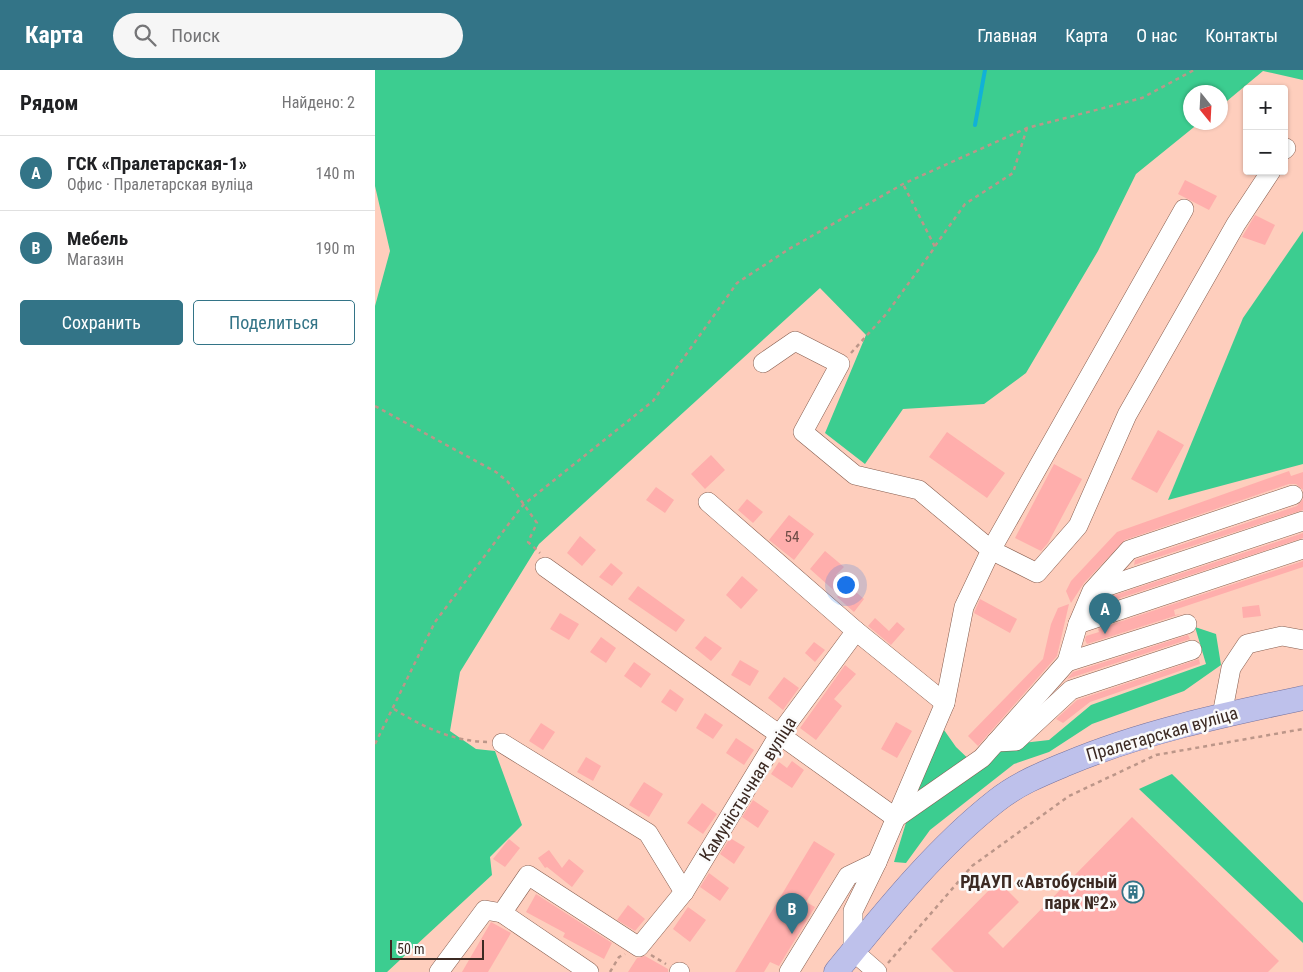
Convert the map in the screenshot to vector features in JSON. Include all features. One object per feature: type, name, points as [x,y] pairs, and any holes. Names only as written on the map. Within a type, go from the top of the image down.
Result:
[{"type":"main road","name":"Пралетарская вуліца","points":[[836,972],[904,890],[958,834],[997,800],[1034,777],[1086,755],[1146,735],[1222,715],[1303,698]]},
{"type":"street","points":[[763,363],[795,341],[840,364],[803,432],[855,475],[919,490],[991,550],[1037,573],[1078,526],[1127,415],[1236,224],[1268,175]]},
{"type":"street","points":[[882,968],[853,951],[853,911],[877,862],[945,702],[964,606],[991,550],[1184,209]]},
{"type":"street","points":[[896,818],[982,758],[1067,662],[1078,624],[1092,591],[1129,550],[1293,495]]},
{"type":"street","points":[[708,502],[856,631],[945,702]]},
{"type":"street","points":[[1092,591],[1303,521]]},
{"type":"street","points":[[1078,624],[1303,549]]},
{"type":"street","points":[[545,567],[896,818]]},
{"type":"street","points":[[1067,662],[1187,624]]},
{"type":"street","name":"Камуністычная вуліца","points":[[639,947],[684,892],[779,735],[856,631]]},
{"type":"street","points":[[1222,715],[1231,668],[1247,644],[1282,636],[1303,640]]},
{"type":"street","points":[[996,742],[1016,740],[1071,690],[1192,650]]},
{"type":"street","points":[[502,743],[647,833],[684,892]]},
{"type":"street","points":[[789,972],[848,876],[877,862]]},
{"type":"street","points":[[502,913],[528,875],[639,947]]},
{"type":"street","points":[[439,972],[485,910],[502,913],[589,972]]},
{"type":"path","points":[[375,744],[394,709],[435,622],[523,505],[653,401],[737,283],[789,249],[903,184],[1027,128],[1142,98],[1194,70]]},
{"type":"path","points":[[840,364],[887,313],[965,204],[1013,173],[1027,128]]},
{"type":"path","points":[[903,184],[935,247]]},
{"type":"path","points":[[375,406],[496,472],[509,482],[537,523],[529,542],[540,552],[540,560],[545,567]]},
{"type":"path","points":[[394,709],[425,728],[467,742],[502,743]]},
{"type":"path","points":[[882,968],[972,866],[1069,796],[1156,755],[1303,729]]},
{"type":"path","points":[[610,972],[619,957],[639,947],[679,972]]},
{"type":"green space","points":[[375,70],[1303,70],[1303,80],[1263,71],[1246,85],[1243,85],[1243,88],[1228,100],[1228,85],[1183,85],[1183,130],[1190,130],[1136,174],[1098,251],[1026,373],[984,404],[903,409],[865,464],[825,433],[866,335],[820,288],[539,544],[460,672],[450,731],[476,749],[495,751],[522,825],[490,857],[492,875],[387,972],[375,972],[375,306],[390,251],[375,186]]},
{"type":"green space","points":[[1303,231],[1303,464],[1168,500],[1243,318]]},
{"type":"green space","points":[[1195,627],[1216,634],[1221,665],[1184,691],[1092,724],[1049,752],[1014,764],[930,830],[906,863],[894,862],[916,790],[944,730],[956,747],[978,768],[997,746],[1049,740],[1091,705],[1206,664]]},
{"type":"green space","points":[[1172,774],[1303,903],[1303,943],[1139,789]]},
{"type":"building","points":[[1185,180],[1217,196],[1209,210],[1178,194]]},
{"type":"building","points":[[1255,215],[1275,225],[1265,245],[1242,237]]},
{"type":"building","points":[[1158,430],[1184,445],[1157,493],[1131,479]]},
{"type":"building","points":[[947,432],[1005,473],[987,498],[929,457]]},
{"type":"building","points":[[711,455],[725,470],[705,489],[691,474]]},
{"type":"building","points":[[1054,464],[1082,479],[1048,543],[1041,551],[1015,538]]},
{"type":"building","points":[[1289,471],[1291,476],[1303,472],[1303,490],[1296,484],[1289,484],[1125,540],[1084,583],[1071,603],[1066,591],[1071,581],[1117,532]]},
{"type":"building","points":[[656,487],[674,500],[665,513],[646,500]]},
{"type":"building","points":[[747,499],[763,512],[753,523],[738,510]]},
{"type":"building","points":[[1303,499],[1303,510],[1134,565],[1135,560],[1297,506]]},
{"type":"building","points":[[789,515],[814,534],[794,560],[769,540]]},
{"type":"building","points":[[1303,533],[1303,538],[1099,605],[1100,600]]},
{"type":"building","points":[[580,536],[596,550],[582,566],[567,553]]},
{"type":"building","points":[[825,551],[844,567],[836,575],[864,599],[854,612],[837,597],[839,595],[810,569]]},
{"type":"building","points":[[1303,561],[1303,567],[1174,610],[1175,615],[1181,614],[1087,644],[1085,640],[1086,636],[1099,632],[1098,629]]},
{"type":"building","points":[[611,563],[623,573],[612,586],[599,577]]},
{"type":"building","points":[[742,576],[758,590],[741,609],[726,595]]},
{"type":"building","points":[[638,586],[685,620],[676,632],[628,599]]},
{"type":"building","points":[[980,599],[1017,619],[1010,633],[974,613]]},
{"type":"building","points":[[1069,604],[1057,656],[978,746],[968,736],[1043,659],[1051,624],[1058,608]]},
{"type":"building","points":[[1259,605],[1261,616],[1243,618],[1242,607]]},
{"type":"building","points":[[560,613],[579,624],[569,640],[550,629]]},
{"type":"building","points":[[875,618],[889,631],[897,622],[905,629],[891,645],[868,626]]},
{"type":"building","points":[[1188,635],[1190,639],[1067,679],[1073,672]]},
{"type":"building","points":[[705,636],[722,648],[711,661],[695,648]]},
{"type":"building","points":[[601,637],[616,648],[606,663],[590,652]]},
{"type":"building","points":[[814,642],[825,650],[815,662],[805,653]]},
{"type":"building","points":[[1199,659],[1200,664],[1090,702],[1063,723],[1056,719],[1077,700]]},
{"type":"building","points":[[740,660],[759,671],[750,686],[731,675]]},
{"type":"building","points":[[634,662],[651,674],[641,688],[624,676]]},
{"type":"building","points":[[845,665],[856,674],[834,699],[842,706],[816,740],[800,728]]},
{"type":"building","points":[[784,677],[799,688],[783,710],[768,698]]},
{"type":"building","points":[[670,689],[684,699],[676,712],[661,702]]},
{"type":"building","points":[[705,713],[723,725],[713,739],[696,728]]},
{"type":"building","points":[[896,722],[912,731],[897,758],[881,749]]},
{"type":"building","points":[[541,723],[555,732],[543,750],[529,741]]},
{"type":"building","points":[[736,738],[754,750],[744,765],[726,753]]},
{"type":"building","points":[[586,757],[601,766],[593,781],[577,772]]},
{"type":"building","points":[[792,761],[804,770],[792,788],[771,774],[779,762],[787,768]]},
{"type":"building","points":[[644,782],[663,794],[649,817],[629,805]]},
{"type":"building","points":[[753,800],[769,811],[758,828],[742,817]]},
{"type":"building","points":[[702,803],[717,814],[703,834],[687,823]]},
{"type":"building","name":"РДАУП «Автобусный парк №2»","points":[[1132,817],[1279,961],[1268,972],[954,972],[931,949],[998,881],[1019,902],[988,933],[1003,948]]},
{"type":"building","points":[[730,838],[745,847],[734,864],[720,854]]},
{"type":"building","points":[[509,839],[520,848],[505,867],[493,859]]},
{"type":"building","points":[[814,841],[835,854],[806,902],[815,907],[779,966],[770,962],[764,972],[735,972]]},
{"type":"building","points":[[549,850],[562,868],[569,859],[584,871],[572,887],[547,867],[545,868],[538,858]]},
{"type":"building","points":[[709,873],[729,888],[720,901],[700,887]]},
{"type":"building","points":[[536,894],[612,943],[604,959],[563,937],[565,933],[526,912]]},
{"type":"building","points":[[628,905],[645,919],[635,931],[617,920]]},
{"type":"building","points":[[688,907],[706,920],[690,942],[673,929]]},
{"type":"building","points":[[491,922],[511,933],[488,972],[462,972]]},
{"type":"building","points":[[645,956],[668,969],[668,972],[628,972],[637,958]]},
{"type":"waterway","points":[[975,125],[985,70]]},
{"type":"place","name":"ГСК «Пралетарская-1»","points":[[1105,634]]},
{"type":"place","name":"РДАУП «Автобусный парк №2»","points":[[1133,892]]},
{"type":"place","name":"Мебель","points":[[792,934]]}]
